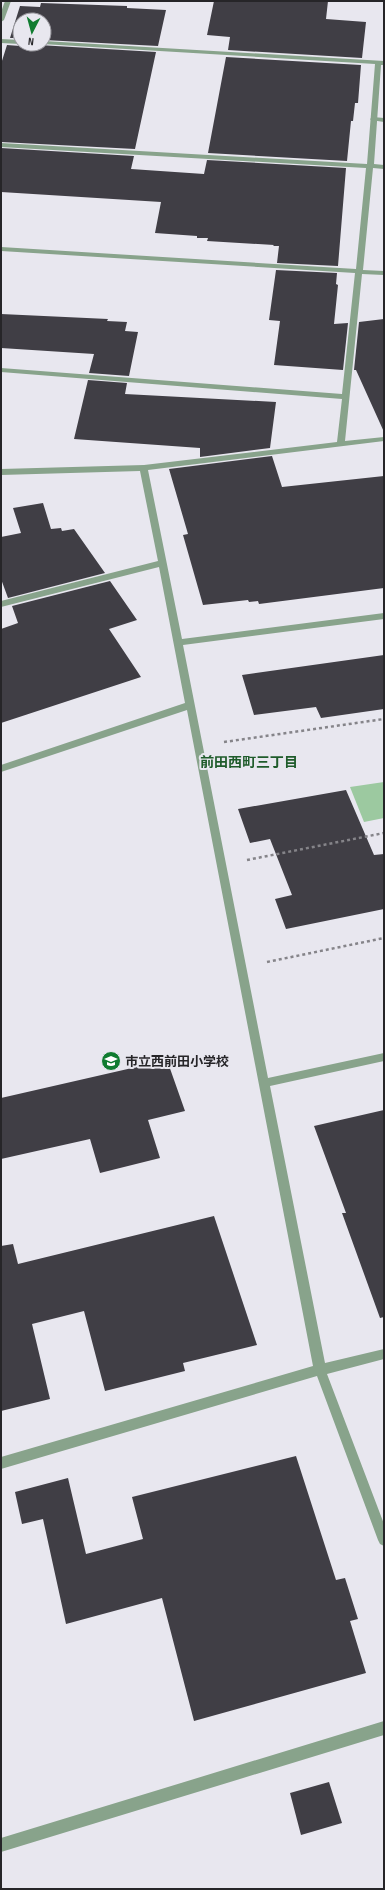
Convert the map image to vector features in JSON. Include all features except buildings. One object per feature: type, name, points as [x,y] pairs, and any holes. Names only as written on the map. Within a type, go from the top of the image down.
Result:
[{"type":"street","points":[[1,20],[8,1]]},
{"type":"street","points":[[1,41],[12,42]]},
{"type":"street","points":[[52,43],[381,63],[373,119],[370,166],[341,444]]},
{"type":"street","points":[[373,119],[384,120]]},
{"type":"street","points":[[1,145],[384,167]]},
{"type":"street","points":[[1,249],[384,273]]},
{"type":"street","points":[[1,370],[346,397]]},
{"type":"street","points":[[1,472],[144,468],[384,439]]},
{"type":"street","points":[[144,468],[320,1370],[384,1540]]},
{"type":"street","points":[[1,604],[162,563]]},
{"type":"street","points":[[178,643],[384,616]]},
{"type":"street","points":[[1,769],[190,705]]},
{"type":"street","points":[[264,1083],[384,1057]]},
{"type":"street","points":[[1,1463],[320,1370],[384,1354]]},
{"type":"street","points":[[1,1845],[384,1728]]},
{"type":"path","points":[[198,746],[384,719]]},
{"type":"path","points":[[221,865],[384,833]]},
{"type":"path","points":[[241,968],[384,938]]},
{"type":"green space","points":[[384,782],[384,818],[364,822],[350,787]]},
{"type":"place","name":"市立西前田小学校","points":[[111,1061]]},
{"type":"district","name":"前田西町三丁目","points":[[249,762]]}]
